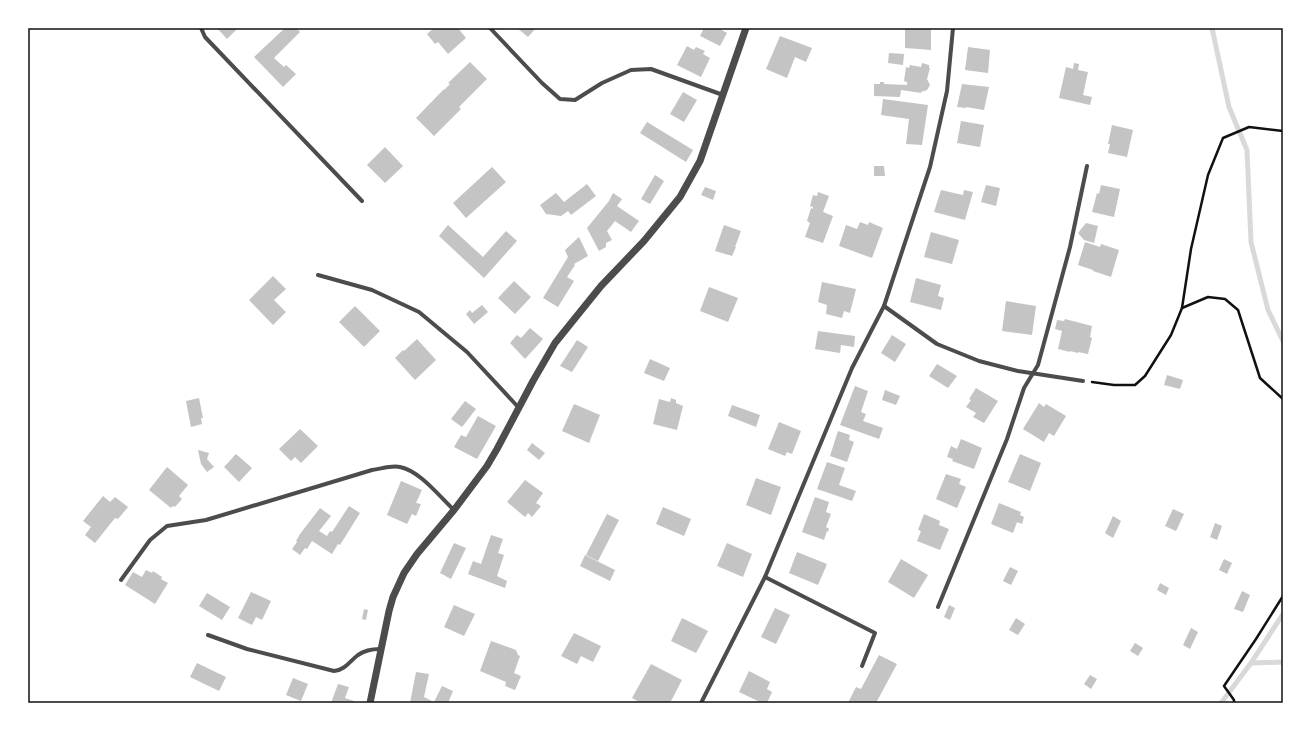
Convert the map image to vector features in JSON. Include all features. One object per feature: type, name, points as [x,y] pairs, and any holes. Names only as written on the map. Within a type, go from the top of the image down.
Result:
[{"type":"street","points":[[201,28],[205,37],[362,201]]},
{"type":"street","points":[[490,28],[542,83],[560,99],[575,100],[602,83],[631,70],[651,69],[722,95]]},
{"type":"street","points":[[370,703],[386,623],[393,597],[404,573],[417,554],[454,510],[487,466],[555,343],[602,286],[680,197],[700,161],[746,28]]},
{"type":"street","points":[[701,703],[765,577],[852,368],[884,306],[930,167],[947,91],[953,28]]},
{"type":"street","points":[[938,607],[1008,439],[1024,388],[1038,365],[1070,247],[1087,166]]},
{"type":"street","points":[[318,275],[372,290],[418,312],[467,352],[519,408]]},
{"type":"street","points":[[884,306],[937,344],[979,361],[1032,374],[1083,381]]},
{"type":"street","points":[[121,580],[150,540],[167,526],[206,520],[372,470],[391,466],[400,467],[410,471],[420,478],[454,510]]},
{"type":"street","points":[[765,577],[875,633],[862,666]]},
{"type":"street","points":[[208,634],[247,649],[334,671],[340,670],[359,654],[370,650],[380,649]]},
{"type":"path","points":[[1083,381],[1114,385],[1135,384],[1145,376],[1171,335],[1182,308],[1191,249],[1208,175],[1224,138],[1249,127],[1283,131]]},
{"type":"path","points":[[1182,308],[1208,297],[1224,299],[1238,310],[1260,378],[1283,399]]},
{"type":"path","points":[[1234,703],[1234,700],[1224,686],[1283,596]]},
{"type":"building","points":[[217,28],[238,28],[227,39]]},
{"type":"building","points":[[285,28],[296,28],[300,32],[274,58],[284,67],[286,65],[296,74],[283,87],[254,57]]},
{"type":"building","points":[[434,28],[458,28],[466,38],[448,54],[438,42],[435,44],[427,34]]},
{"type":"building","points":[[517,28],[536,28],[528,37]]},
{"type":"building","points":[[704,28],[718,28],[727,33],[720,46],[700,36]]},
{"type":"building","points":[[905,28],[931,28],[931,50],[905,48]]},
{"type":"building","points":[[780,36],[812,48],[806,62],[795,57],[787,78],[766,69]]},
{"type":"building","points":[[687,46],[694,50],[696,47],[705,51],[703,54],[710,58],[701,77],[677,65]]},
{"type":"building","points":[[968,47],[990,50],[988,73],[965,70]]},
{"type":"building","points":[[889,53],[904,54],[903,65],[888,63]]},
{"type":"building","points":[[470,62],[487,79],[459,107],[461,109],[434,136],[416,118],[450,84],[448,83]]},
{"type":"building","points":[[922,63],[929,65],[930,68],[927,79],[930,85],[927,90],[921,93],[901,90],[900,97],[874,96],[874,84],[884,82],[884,84],[907,85],[907,82],[904,81],[906,67],[909,68],[910,65],[921,67]]},
{"type":"building","points":[[1074,63],[1079,64],[1078,70],[1088,72],[1083,95],[1092,97],[1090,105],[1059,98],[1066,67],[1073,69]]},
{"type":"building","points":[[962,84],[989,87],[984,110],[957,107]]},
{"type":"building","points":[[683,92],[697,100],[684,122],[670,114]]},
{"type":"building","points":[[883,99],[928,105],[922,145],[906,144],[909,119],[881,115]]},
{"type":"building","points":[[961,121],[984,125],[980,147],[957,143]]},
{"type":"building","points":[[647,122],[693,150],[686,162],[640,133]]},
{"type":"building","points":[[1112,125],[1133,130],[1127,157],[1108,153],[1110,144],[1108,144]]},
{"type":"building","points":[[385,147],[403,166],[385,183],[367,165]]},
{"type":"building","points":[[874,166],[884,166],[885,176],[874,176]]},
{"type":"building","points":[[492,167],[506,182],[466,218],[453,203]]},
{"type":"building","points":[[655,175],[664,181],[650,204],[641,199]]},
{"type":"building","points":[[587,184],[596,196],[571,215],[568,211],[561,216],[546,214],[540,205],[556,193],[564,202]]},
{"type":"building","points":[[986,185],[1000,188],[996,206],[981,202]]},
{"type":"building","points":[[1101,185],[1120,189],[1114,217],[1092,212],[1097,193],[1099,194]]},
{"type":"building","points":[[705,187],[716,191],[713,200],[701,195]]},
{"type":"building","points":[[941,190],[963,195],[964,190],[973,192],[965,220],[934,212]]},
{"type":"building","points":[[818,192],[829,196],[823,212],[833,216],[823,243],[805,237],[810,223],[807,221],[811,208],[813,209],[813,207],[810,206],[813,195],[817,196]]},
{"type":"building","points":[[613,193],[622,199],[617,206],[639,221],[631,232],[615,221],[607,231],[612,240],[606,243],[606,247],[599,251],[587,228],[609,201]]},
{"type":"building","points":[[860,222],[868,225],[869,222],[883,228],[872,258],[839,246],[846,225],[857,229]]},
{"type":"building","points":[[1086,223],[1098,226],[1094,243],[1084,240],[1078,233]]},
{"type":"building","points":[[448,225],[483,257],[506,231],[517,241],[484,278],[439,236]]},
{"type":"building","points":[[724,225],[741,231],[732,256],[715,251]]},
{"type":"building","points":[[931,232],[959,240],[952,264],[924,257]]},
{"type":"building","points":[[579,237],[588,256],[574,264],[575,265],[567,277],[574,281],[558,307],[543,298],[568,257],[565,250]]},
{"type":"building","points":[[1085,242],[1100,247],[1101,244],[1119,250],[1111,277],[1078,265]]},
{"type":"building","points":[[273,276],[286,289],[274,300],[286,312],[273,325],[249,300]]},
{"type":"building","points":[[916,278],[941,285],[938,296],[944,298],[941,310],[910,302]]},
{"type":"building","points":[[514,281],[531,297],[515,314],[498,298]]},
{"type":"building","points":[[822,282],[856,289],[850,313],[844,311],[842,318],[826,314],[827,305],[818,302]]},
{"type":"building","points":[[709,287],[738,298],[728,322],[700,311]]},
{"type":"building","points":[[1006,301],[1036,306],[1032,335],[1002,331]]},
{"type":"building","points":[[482,305],[488,312],[474,324],[466,314],[470,310],[472,313]]},
{"type":"building","points":[[355,306],[380,331],[364,347],[339,322]]},
{"type":"building","points":[[1065,319],[1092,326],[1090,337],[1092,338],[1088,354],[1058,349],[1062,331],[1055,329],[1057,320],[1064,321]]},
{"type":"building","points":[[530,328],[543,339],[525,359],[510,343],[517,335],[521,338]]},
{"type":"building","points":[[818,331],[855,336],[854,347],[841,345],[840,353],[815,349]]},
{"type":"building","points":[[892,335],[906,344],[895,362],[881,353]]},
{"type":"building","points":[[417,339],[436,360],[415,380],[395,358]]},
{"type":"building","points":[[577,340],[588,347],[572,372],[560,366]]},
{"type":"building","points":[[650,359],[670,368],[664,381],[644,373]]},
{"type":"building","points":[[937,364],[957,376],[948,388],[929,376]]},
{"type":"building","points":[[1167,375],[1183,380],[1180,389],[1164,385]]},
{"type":"building","points":[[855,386],[868,391],[861,412],[866,414],[863,421],[883,428],[879,439],[840,425]]},
{"type":"building","points":[[976,388],[998,401],[984,423],[973,417],[976,413],[966,407]]},
{"type":"building","points":[[885,390],[900,396],[896,405],[882,400]]},
{"type":"building","points":[[199,398],[203,418],[201,418],[202,424],[191,427],[186,401]]},
{"type":"building","points":[[671,398],[676,400],[676,403],[683,406],[677,430],[653,424],[659,399],[670,402]]},
{"type":"building","points":[[465,401],[476,409],[462,427],[451,419]]},
{"type":"building","points":[[1039,403],[1044,407],[1046,404],[1066,416],[1054,436],[1049,433],[1044,442],[1023,429]]},
{"type":"building","points":[[574,404],[600,415],[589,443],[562,431]]},
{"type":"building","points":[[732,405],[760,415],[756,427],[728,416]]},
{"type":"building","points":[[478,416],[496,426],[477,459],[454,447],[461,435],[466,437]]},
{"type":"building","points":[[779,422],[801,431],[792,454],[787,452],[785,456],[768,449]]},
{"type":"building","points":[[300,429],[318,446],[301,463],[295,457],[291,461],[279,449]]},
{"type":"building","points":[[838,431],[850,435],[849,440],[854,442],[847,462],[830,456]]},
{"type":"building","points":[[961,439],[982,448],[974,469],[952,461],[953,459],[947,457],[951,446],[957,449]]},
{"type":"building","points":[[532,443],[545,453],[539,460],[527,450]]},
{"type":"building","points":[[198,450],[209,453],[207,459],[214,467],[207,472],[201,464]]},
{"type":"building","points":[[236,454],[252,468],[239,482],[224,467]]},
{"type":"building","points":[[1020,454],[1041,463],[1030,491],[1008,482]]},
{"type":"building","points":[[827,462],[845,468],[839,485],[856,491],[852,501],[817,489]]},
{"type":"building","points":[[167,467],[188,485],[179,496],[182,499],[175,507],[173,506],[171,508],[149,490]]},
{"type":"building","points":[[946,474],[961,479],[959,484],[966,487],[957,508],[936,499]]},
{"type":"building","points":[[756,478],[781,487],[771,515],[746,505]]},
{"type":"building","points":[[525,480],[543,493],[536,503],[541,506],[532,517],[528,513],[525,517],[507,502]]},
{"type":"building","points":[[401,481],[422,490],[416,503],[421,504],[416,516],[412,514],[407,524],[387,515]]},
{"type":"building","points":[[103,496],[110,502],[115,497],[128,507],[118,519],[115,518],[95,543],[85,535],[91,527],[83,521]]},
{"type":"building","points":[[815,497],[829,502],[826,512],[831,514],[826,527],[829,529],[824,540],[802,532]]},
{"type":"building","points":[[999,503],[1021,512],[1020,515],[1024,517],[1022,524],[1017,522],[1013,533],[991,524]]},
{"type":"building","points":[[349,506],[360,513],[340,545],[338,544],[332,554],[312,541],[307,549],[305,548],[300,555],[292,549],[300,534],[320,508],[331,516],[319,531],[327,536],[330,531],[332,532]]},
{"type":"building","points":[[663,507],[691,519],[684,536],[656,524]]},
{"type":"building","points":[[1173,509],[1184,514],[1176,531],[1165,526]]},
{"type":"building","points":[[607,514],[619,520],[598,561],[586,555]]},
{"type":"building","points":[[924,514],[940,521],[939,525],[949,529],[940,550],[917,541],[921,531],[918,530]]},
{"type":"building","points":[[1113,516],[1121,521],[1113,538],[1105,533]]},
{"type":"building","points":[[1215,523],[1222,526],[1217,540],[1210,537]]},
{"type":"building","points":[[491,535],[503,539],[498,553],[504,555],[497,576],[507,581],[505,588],[468,574],[473,561],[481,564]]},
{"type":"building","points":[[454,543],[466,548],[451,579],[440,573]]},
{"type":"building","points":[[727,543],[752,554],[743,577],[717,566]]},
{"type":"building","points":[[797,552],[827,564],[818,585],[789,573]]},
{"type":"building","points":[[585,555],[615,570],[610,581],[580,566]]},
{"type":"building","points":[[901,559],[928,575],[914,598],[888,582]]},
{"type":"building","points":[[1224,559],[1232,563],[1227,574],[1219,570]]},
{"type":"building","points":[[1010,567],[1018,571],[1011,585],[1003,581]]},
{"type":"building","points":[[146,570],[152,573],[153,571],[162,577],[161,579],[168,583],[155,604],[125,585],[133,572],[142,577]]},
{"type":"building","points":[[1160,583],[1169,588],[1166,595],[1157,590]]},
{"type":"building","points":[[1242,591],[1250,595],[1243,612],[1234,609]]},
{"type":"building","points":[[251,592],[271,601],[262,620],[256,617],[252,625],[238,618]]},
{"type":"building","points":[[207,593],[230,607],[222,620],[199,606]]},
{"type":"building","points":[[454,605],[475,614],[464,636],[444,627]]},
{"type":"building","points":[[949,605],[955,608],[950,620],[944,617]]},
{"type":"building","points":[[775,608],[790,615],[776,644],[761,637]]},
{"type":"building","points":[[364,609],[368,610],[366,620],[362,619]]},
{"type":"building","points":[[682,618],[708,631],[696,653],[671,641]]},
{"type":"building","points":[[1016,618],[1025,624],[1018,635],[1009,630]]},
{"type":"building","points":[[1191,628],[1198,632],[1190,649],[1183,645]]},
{"type":"building","points":[[574,633],[601,646],[593,662],[581,656],[577,664],[561,656]]},
{"type":"building","points":[[491,641],[516,650],[520,656],[514,673],[521,676],[515,690],[505,686],[506,682],[480,671]]},
{"type":"building","points":[[1135,643],[1143,648],[1138,656],[1130,651]]},
{"type":"building","points":[[879,655],[897,664],[876,703],[848,703],[856,687],[861,689]]},
{"type":"building","points":[[197,663],[226,677],[219,691],[190,677]]},
{"type":"building","points":[[651,664],[682,680],[670,703],[641,703],[632,698]]},
{"type":"building","points":[[749,671],[770,682],[767,689],[772,692],[767,703],[762,703],[739,692]]},
{"type":"building","points":[[416,672],[429,674],[424,697],[434,702],[442,686],[453,691],[448,703],[410,703]]},
{"type":"building","points":[[1090,675],[1097,679],[1091,689],[1084,684]]},
{"type":"building","points":[[293,678],[308,684],[301,701],[286,695]]},
{"type":"building","points":[[338,684],[349,687],[345,698],[354,701],[353,703],[331,703]]},
{"type":"waterway","points":[[1212,28],[1229,107],[1247,150],[1251,242],[1268,310],[1283,341]]},
{"type":"waterway","points":[[1221,703],[1251,663],[1283,614]]},
{"type":"waterway","points":[[1251,663],[1283,662]]}]
